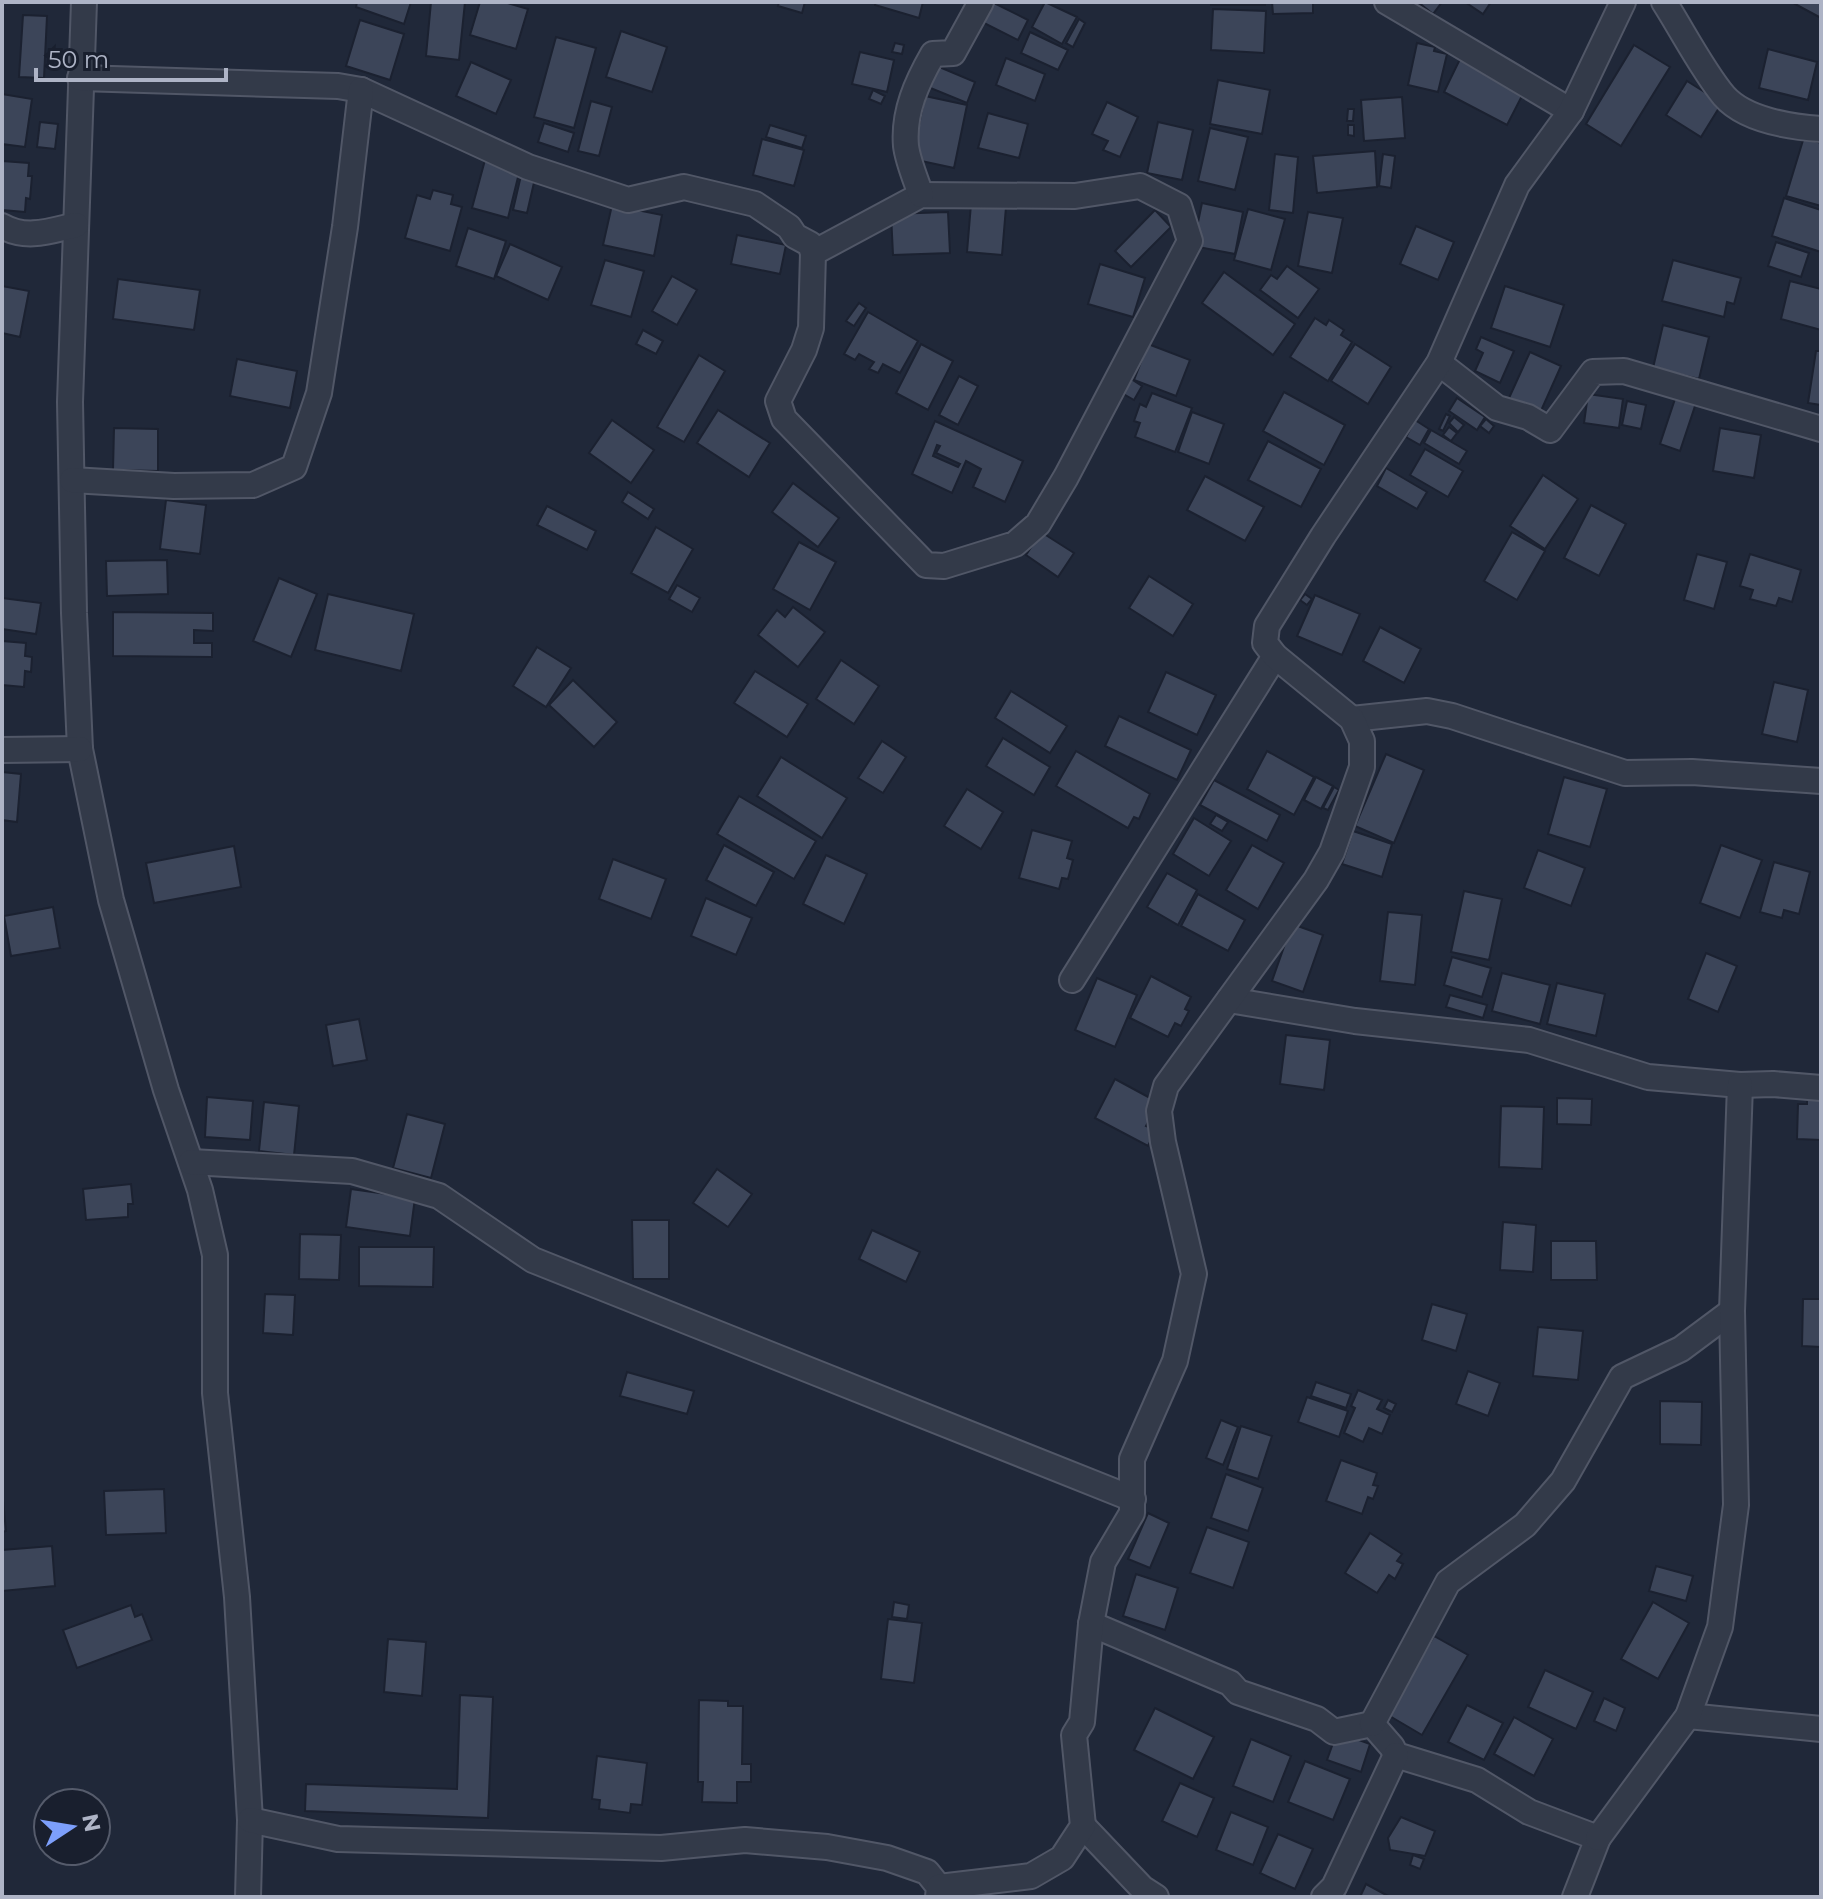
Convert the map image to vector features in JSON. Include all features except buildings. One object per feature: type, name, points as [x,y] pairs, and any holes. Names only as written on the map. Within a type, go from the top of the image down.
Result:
[{"type":"street","points":[[84,2],[70,402],[80,749],[111,900],[166,1090],[200,1190],[215,1255],[215,1393],[237,1597],[250,1820],[248,1897]]},
{"type":"street","points":[[921,195],[906,146],[910,102],[933,54],[953,53],[981,2]]},
{"type":"street","points":[[1387,2],[1571,111]]},
{"type":"street","points":[[1156,1897],[1142,1888],[1083,1826],[1074,1735],[1082,1722],[1091,1624],[1103,1562],[1132,1513],[1132,1459],[1175,1361],[1194,1274],[1163,1142],[1159,1111],[1166,1086],[1316,880],[1332,852],[1362,767],[1362,741],[1352,719],[1275,656],[1265,643],[1267,626],[1439,363],[1517,185],[1571,111],[1623,2]]},
{"type":"street","points":[[1664,2],[1725,98],[1761,119],[1821,129]]},
{"type":"street","points":[[80,78],[338,86],[361,90],[528,167],[628,200],[684,187],[755,204],[810,244],[813,253],[811,328],[804,350],[778,401],[784,419],[926,565],[944,566],[1015,544],[1038,524],[1066,477],[1190,241],[1179,206],[1140,186],[1075,196],[921,195],[813,253]]},
{"type":"street","points":[[72,480],[174,486],[253,485],[294,467],[319,393],[345,227],[361,90]]},
{"type":"street","points":[[2,226],[16,235],[76,225]]},
{"type":"street","points":[[1439,363],[1497,408],[1528,417],[1550,430],[1593,372],[1624,371],[1821,429]]},
{"type":"street","points":[[1072,980],[1275,656]]},
{"type":"street","points":[[1352,719],[1427,711],[1452,716],[1625,773],[1692,772],[1821,781]]},
{"type":"street","points":[[2,750],[80,749]]},
{"type":"street","points":[[1229,1000],[1355,1021],[1529,1040],[1648,1077],[1821,1088]]},
{"type":"street","points":[[1575,1897],[1598,1838],[1688,1716],[1720,1627],[1736,1505],[1732,1311],[1740,1085]]},
{"type":"street","points":[[191,1162],[352,1171],[439,1196],[533,1260],[1133,1499]]},
{"type":"street","points":[[1091,1624],[1230,1683],[1238,1692],[1317,1719],[1334,1732],[1372,1724],[1448,1582],[1525,1525],[1563,1481],[1622,1377],[1681,1349],[1732,1311]]},
{"type":"street","points":[[1688,1716],[1821,1729]]},
{"type":"street","points":[[1372,1724],[1396,1755],[1477,1780],[1529,1812],[1598,1838]]},
{"type":"street","points":[[1324,1897],[1334,1887],[1396,1755]]},
{"type":"street","points":[[250,1820],[338,1839],[661,1848],[745,1840],[827,1847],[887,1858],[927,1872],[938,1892],[1031,1876],[1062,1858],[1083,1826]]}]
